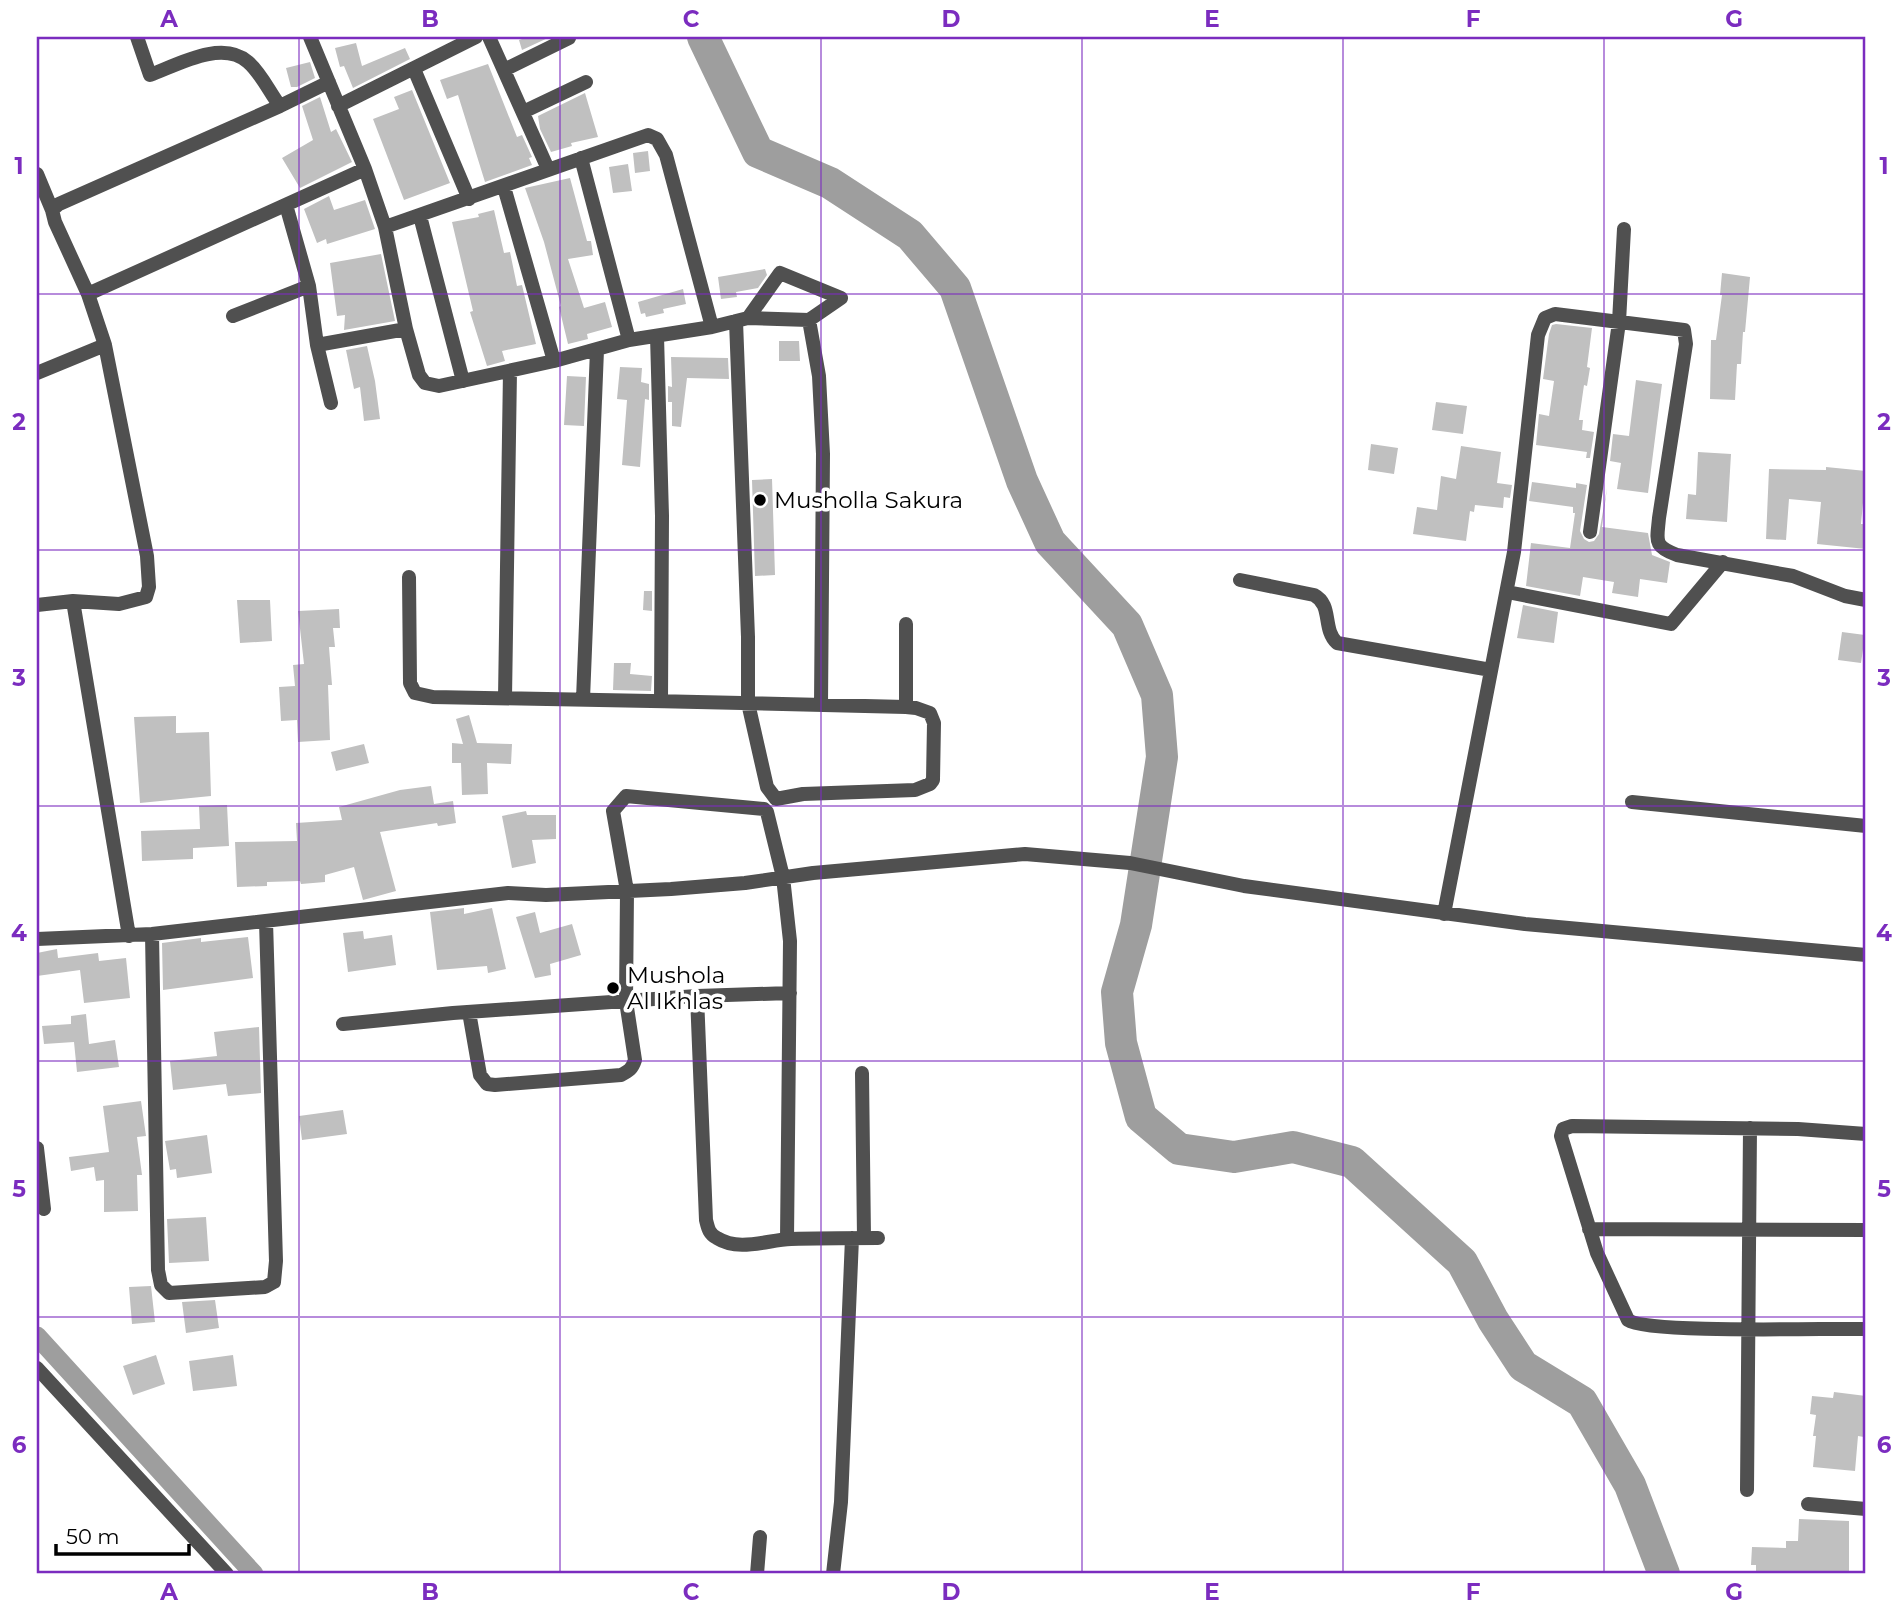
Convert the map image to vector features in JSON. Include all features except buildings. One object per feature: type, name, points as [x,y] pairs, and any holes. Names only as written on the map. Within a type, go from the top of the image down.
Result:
[{"type":"street","points":[[137,37],[150,75],[220,52],[238,55],[250,63],[280,106]]},
{"type":"street","points":[[310,37],[365,169],[385,227],[406,329],[419,375],[425,383],[439,386],[554,361],[629,340],[742,320],[809,320],[841,298],[780,273],[742,320],[748,703],[767,787],[776,799],[803,794],[915,790],[933,780],[934,723],[930,713],[906,707],[821,705],[748,703],[583,699],[433,697],[415,693],[410,682],[409,577]]},
{"type":"street","points":[[338,106],[476,37]]},
{"type":"street","points":[[489,37],[548,169]]},
{"type":"street","points":[[504,70],[569,38]]},
{"type":"street","points":[[414,69],[469,199]]},
{"type":"street","points":[[52,209],[329,82]]},
{"type":"street","points":[[523,112],[586,82]]},
{"type":"street","points":[[385,227],[648,135],[657,139],[666,155],[712,327]]},
{"type":"street","points":[[581,158],[629,340]]},
{"type":"street","points":[[88,295],[365,169]]},
{"type":"street","points":[[37,174],[88,295],[105,345],[147,556],[149,587],[146,597],[119,604],[73,601],[37,605]]},
{"type":"street","points":[[503,187],[554,361]]},
{"type":"street","points":[[286,205],[309,286],[317,345],[331,403]]},
{"type":"street","points":[[420,216],[463,381]]},
{"type":"street","points":[[1591,532],[1619,322],[1624,229]]},
{"type":"street","points":[[233,316],[309,286]]},
{"type":"street","points":[[1444,914],[1514,552],[1538,335],[1545,318],[1555,314],[1684,330],[1686,344],[1659,518],[1657,542],[1662,550],[1793,576],[1845,596],[1866,600]]},
{"type":"street","points":[[809,320],[820,376],[823,454],[821,705]]},
{"type":"street","points":[[317,345],[406,329]]},
{"type":"street","points":[[657,336],[663,516],[661,701]]},
{"type":"street","points":[[37,373],[105,345]]},
{"type":"street","points":[[583,699],[597,350]]},
{"type":"street","points":[[505,698],[510,370]]},
{"type":"street","points":[[1507,592],[1671,624],[1723,562]]},
{"type":"street","points":[[1240,580],[1320,598],[1324,603],[1331,638],[1337,643],[1491,670]]},
{"type":"street","points":[[73,601],[128,936]]},
{"type":"street","points":[[906,624],[906,707]]},
{"type":"street","points":[[469,1012],[480,1075],[487,1084],[621,1076],[628,1072],[635,1060],[626,1001],[627,891],[613,811],[626,796],[764,809],[783,877],[790,942],[787,1239]]},
{"type":"street","points":[[1632,802],[1866,825]]},
{"type":"street","points":[[37,939],[152,934],[508,893],[546,895],[745,883],[1025,854],[1130,863],[1244,886],[1525,925],[1866,955]]},
{"type":"street","points":[[152,934],[158,1270],[161,1285],[169,1293],[265,1287],[274,1282],[276,1261],[266,921]]},
{"type":"street","points":[[343,1024],[697,996],[790,993]]},
{"type":"street","points":[[697,996],[706,1220],[710,1233],[719,1240],[735,1244],[757,1244],[787,1239],[865,1238]]},
{"type":"street","points":[[833,1574],[865,1238],[862,1073]]},
{"type":"street","points":[[1866,1134],[1798,1129],[1567,1126],[1561,1136],[1597,1253],[1628,1320],[1634,1324],[1669,1327],[1866,1329]]},
{"type":"street","points":[[1747,1490],[1750,1128]]},
{"type":"street","points":[[37,1148],[44,1209]]},
{"type":"street","points":[[1589,1229],[1866,1230]]},
{"type":"street","points":[[37,1368],[227,1574]]},
{"type":"street","points":[[1808,1504],[1866,1508]]},
{"type":"street","points":[[757,1574],[760,1537]]},
{"type":"waterway","points":[[703,37],[758,152],[830,183],[910,235],[955,288],[1022,481],[1050,542],[1127,625],[1157,695],[1162,757],[1136,925],[1117,992],[1121,1043],[1141,1117],[1179,1149],[1234,1157],[1293,1147],[1352,1162],[1462,1262],[1493,1320],[1523,1366],[1582,1402],[1630,1485],[1664,1574]]},
{"type":"waterway","points":[[37,1336],[254,1574]]},
{"type":"place","name":"Musholla Sakura","points":[[760,500]]},
{"type":"place","name":"Mushola Al Ikhlas","points":[[613,988]]}]
